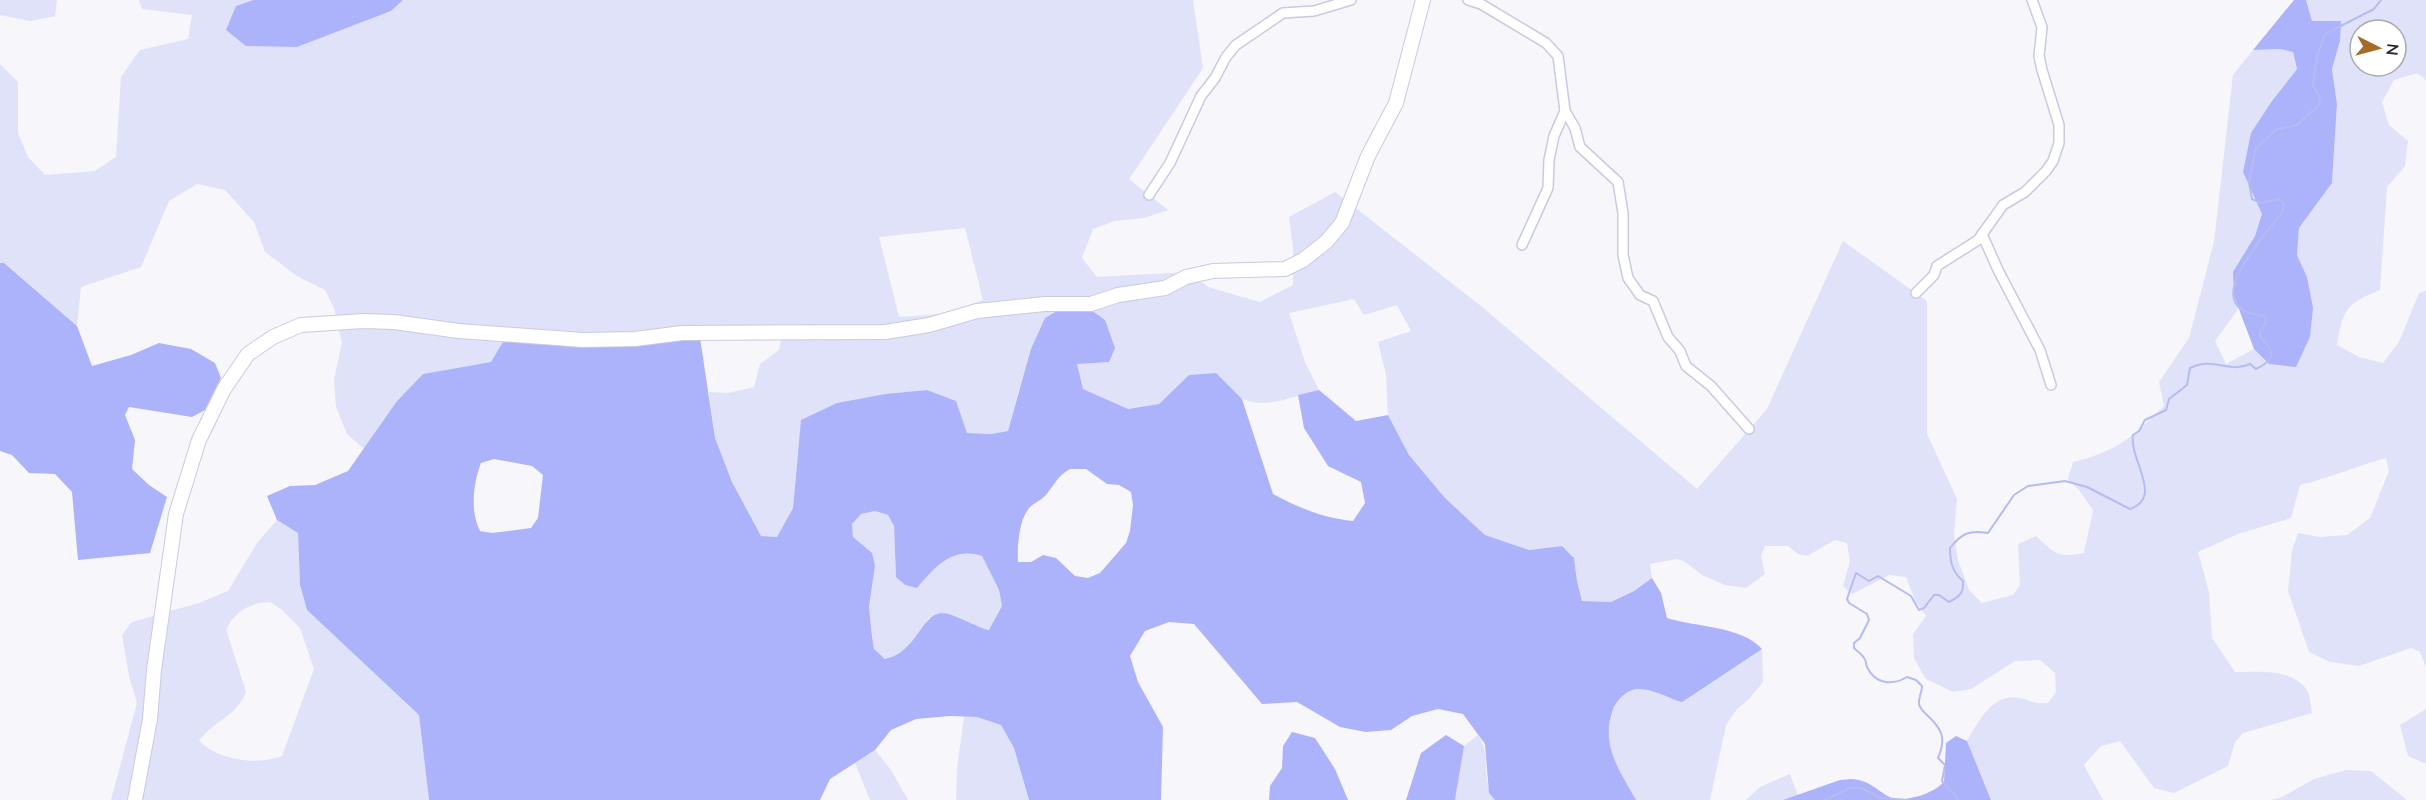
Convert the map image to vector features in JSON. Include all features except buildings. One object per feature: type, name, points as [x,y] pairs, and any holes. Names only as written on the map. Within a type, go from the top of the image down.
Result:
[{"type":"street","points":[[1149,195],[1170,163],[1201,96],[1236,45],[1283,13],[1314,11],[1352,0]]},
{"type":"street","points":[[1357,0],[1363,0]]},
{"type":"street","points":[[135,800],[150,719],[154,670],[176,514],[199,440],[224,389],[248,354],[273,337],[301,325],[363,321],[583,340],[635,339],[682,333],[885,332],[929,325],[977,311],[1045,304],[1091,304],[1118,295],[1165,288],[1186,278],[1212,271],[1285,269],[1303,260],[1326,242],[1342,223],[1368,156],[1396,103],[1423,0]]},
{"type":"street","points":[[1468,0],[1481,4],[1546,42],[1558,56],[1565,111],[1575,128],[1580,147],[1618,182],[1623,213],[1623,255],[1628,278],[1640,295],[1653,301],[1668,337],[1680,351],[1686,366],[1711,386],[1749,429]]},
{"type":"street","points":[[1916,293],[1934,275],[1937,266],[1978,240],[2002,205],[2025,192],[2046,171],[2053,160],[2059,143],[2059,125],[2039,56],[2042,27],[2032,0]]},
{"type":"street","points":[[1522,245],[1548,188],[1552,144],[1565,111]]},
{"type":"street","points":[[1982,234],[2040,350],[2051,385]]},
{"type":"shaded area","points":[[0,0],[57,0],[55,16],[30,21],[0,15]]},
{"type":"shaded area","points":[[139,0],[253,0],[236,6],[246,46],[297,47],[391,11],[403,0],[1193,0],[1203,68],[1129,179],[1168,210],[1144,218],[1115,221],[1093,229],[1082,258],[1097,277],[1189,272],[1208,287],[1260,302],[1293,285],[1293,247],[1289,217],[1335,192],[1481,306],[1697,489],[1767,409],[1843,241],[1927,301],[1927,434],[1957,499],[1954,534],[1958,560],[1969,590],[1982,603],[2013,595],[2020,585],[2018,544],[2036,536],[2048,547],[2062,555],[2084,553],[2093,510],[2068,479],[2073,462],[2102,453],[2123,442],[2164,406],[2159,382],[2189,338],[2214,242],[2233,75],[2253,50],[2280,49],[2293,52],[2297,69],[2272,101],[2243,172],[2262,214],[2255,237],[2234,277],[2233,286],[2239,308],[2215,341],[2226,364],[2254,349],[2269,364],[2307,277],[2297,255],[2299,228],[2332,183],[2337,104],[2332,69],[2340,41],[2340,21],[2312,21],[2306,0],[2426,0],[2426,80],[2417,73],[2408,76],[2408,18],[2348,18],[2348,78],[2401,78],[2394,80],[2382,102],[2389,125],[2408,141],[2405,166],[2387,187],[2380,290],[2360,299],[2348,309],[2341,323],[2337,345],[2359,357],[2383,363],[2399,342],[2419,293],[2426,291],[2426,667],[2420,652],[2411,648],[2359,666],[2330,662],[2309,652],[2288,591],[2292,551],[2298,533],[2319,537],[2347,535],[2370,518],[2389,471],[2386,458],[2300,485],[2291,518],[2238,534],[2198,552],[2209,592],[2212,638],[2235,672],[2274,673],[2293,678],[2307,690],[2312,713],[2243,733],[2235,742],[2228,766],[2174,793],[2154,788],[2120,741],[2101,746],[2084,765],[2103,800],[1991,800],[1967,741],[1987,710],[2002,700],[2010,697],[2035,703],[2048,703],[2056,692],[2055,673],[2040,660],[2015,661],[1971,689],[1953,692],[1926,679],[1914,658],[1913,634],[1926,616],[1915,600],[1906,577],[1889,575],[1852,594],[1843,586],[1850,561],[1847,543],[1835,540],[1807,556],[1798,554],[1788,546],[1765,546],[1761,556],[1765,574],[1746,588],[1725,585],[1702,575],[1684,561],[1676,559],[1650,564],[1652,578],[1634,591],[1611,602],[1582,601],[1574,558],[1562,546],[1529,550],[1485,535],[1445,498],[1409,455],[1388,415],[1386,374],[1378,342],[1411,331],[1397,305],[1364,315],[1354,299],[1289,313],[1305,362],[1319,390],[1272,402],[1252,402],[1239,397],[1216,373],[1189,375],[1159,404],[1127,409],[1083,389],[1076,363],[1105,320],[1020,387],[1008,431],[991,434],[967,433],[955,401],[927,390],[885,394],[837,403],[798,450],[793,508],[778,537],[761,536],[732,482],[715,438],[709,392],[728,393],[754,387],[760,364],[779,350],[783,330],[491,362],[423,374],[397,401],[364,449],[347,434],[336,407],[334,379],[342,343],[334,308],[325,290],[297,276],[265,252],[254,222],[225,190],[197,184],[169,201],[141,267],[81,287],[77,326],[4,263],[0,263],[0,64],[18,82],[18,133],[28,157],[45,175],[95,171],[116,157],[121,77],[140,50],[188,39],[192,15],[142,9]],"holes":[[[965,228],[983,300],[944,314],[899,317],[879,237]]]},
{"type":"shaded area","points":[[253,0],[403,0],[391,11],[297,47],[246,46],[226,30],[236,6]]},
{"type":"shaded area","points":[[2294,0],[2306,0],[2312,21],[2341,21],[2340,41],[2332,69],[2337,104],[2332,183],[2299,228],[2297,255],[2307,277],[2313,308],[2310,337],[2296,367],[2269,364],[2254,349],[2234,296],[2233,272],[2255,236],[2262,214],[2243,172],[2251,133],[2297,69],[2293,52],[2280,49],[2253,50]]},
{"type":"shaded area","points":[[0,263],[4,263],[77,326],[92,366],[131,355],[159,343],[191,349],[215,363],[221,378],[205,410],[192,417],[129,407],[125,415],[135,440],[132,469],[149,485],[167,497],[150,553],[78,560],[72,492],[55,474],[29,473],[12,455],[0,451]]},
{"type":"shaded area","points":[[1066,306],[1088,308],[1105,320],[1115,348],[1109,362],[1077,364],[1083,389],[1128,409],[1159,404],[1189,375],[1216,373],[1242,399],[1273,494],[1292,504],[1321,515],[1353,521],[1365,503],[1361,482],[1328,466],[1304,428],[1298,395],[1319,390],[1356,421],[1388,415],[1409,455],[1445,498],[1485,535],[1529,550],[1562,546],[1574,558],[1582,601],[1611,602],[1634,591],[1652,578],[1661,593],[1667,618],[1731,631],[1753,641],[1762,649],[1682,702],[1643,689],[1629,691],[1619,699],[1613,709],[1610,722],[1610,745],[1618,767],[1636,800],[1495,800],[1489,793],[1485,744],[1463,714],[1438,709],[1412,716],[1391,730],[1366,732],[1340,727],[1297,702],[1262,704],[1194,624],[1169,622],[1145,631],[1130,656],[1138,682],[1163,727],[1161,800],[1029,800],[1014,748],[1001,725],[977,717],[950,716],[916,719],[891,730],[875,750],[830,779],[820,800],[429,800],[419,715],[307,610],[300,585],[298,533],[277,520],[267,496],[290,486],[315,485],[348,471],[397,401],[423,374],[491,362],[506,337],[699,331],[715,438],[732,482],[761,536],[777,537],[793,508],[801,420],[837,403],[885,394],[927,390],[956,401],[967,433],[991,434],[1008,431],[1031,349],[1045,318]],"holes":[[[494,459],[532,466],[543,475],[538,518],[531,528],[492,533],[480,531],[474,506],[476,480],[481,463]],[[1070,469],[1086,469],[1107,484],[1119,485],[1131,492],[1133,505],[1126,543],[1100,573],[1088,578],[1075,576],[1056,558],[1043,555],[1031,562],[1018,562],[1019,535],[1024,516]],[[875,511],[888,515],[894,526],[896,577],[905,585],[917,588],[938,566],[953,556],[962,554],[982,556],[999,590],[1002,606],[989,630],[941,613],[928,620],[904,649],[885,659],[874,649],[872,636],[869,607],[875,566],[872,553],[853,537],[852,524],[861,514]]]},
{"type":"shaded area","points":[[875,511],[888,515],[894,526],[896,576],[905,585],[917,588],[938,566],[953,556],[971,554],[982,556],[999,590],[1002,606],[990,630],[953,616],[929,618],[905,649],[893,657],[885,659],[874,649],[869,607],[875,566],[853,537],[852,524],[861,514]]},
{"type":"shaded area","points":[[277,520],[298,533],[300,585],[307,610],[419,715],[429,800],[111,800],[137,703],[129,676],[122,635],[132,622],[199,603],[228,591],[257,543]],"holes":[[[270,602],[281,609],[300,628],[314,669],[282,756],[250,761],[216,753],[199,741],[236,707],[246,692],[226,629],[234,617],[249,606]]]},
{"type":"shaded area","points":[[1762,649],[1763,682],[1737,709],[1726,725],[1710,800],[1636,800],[1617,769],[1609,750],[1608,723],[1610,714],[1619,699],[1625,693],[1638,688],[1669,698],[1698,690]]},
{"type":"shaded area","points":[[2426,709],[2426,763],[2424,763],[2408,756],[2400,725]]},
{"type":"shaded area","points":[[964,716],[977,717],[1001,725],[1014,748],[1029,800],[956,800],[957,769]]},
{"type":"shaded area","points":[[1292,732],[1315,738],[1335,769],[1348,800],[1269,800],[1270,786],[1282,768],[1283,746]]},
{"type":"shaded area","points":[[1446,735],[1464,746],[1455,800],[1406,800],[1421,753]]},
{"type":"shaded area","points":[[1478,735],[1484,751],[1488,785],[1495,800],[1455,800],[1464,746]]},
{"type":"shaded area","points":[[1956,736],[1967,741],[1991,800],[1899,800],[1928,793],[1944,782],[1946,743]]},
{"type":"shaded area","points":[[875,750],[891,770],[908,800],[870,800],[855,763]]},
{"type":"shaded area","points":[[2346,770],[2371,771],[2407,800],[2271,800],[2280,798],[2314,779]]},
{"type":"shaded area","points":[[1790,774],[1798,796],[1783,800],[1746,800],[1760,787]]},
{"type":"shaded area","points":[[1852,779],[1866,782],[1897,800],[1783,800],[1840,780]]},
{"type":"waterway","points":[[1957,800],[1957,797],[1942,781],[1945,765],[1938,758],[1942,735],[1920,706],[1922,686],[1916,680],[1907,677],[1896,682],[1879,680],[1870,673],[1865,660],[1854,648],[1854,643],[1860,638],[1869,620],[1867,614],[1849,603],[1847,599],[1856,573],[1869,581],[1878,576],[1911,596],[1919,610],[1924,608],[1934,595],[1939,595],[1949,602],[1960,594],[1963,581],[1952,566],[1950,548],[1966,534],[1988,533],[2014,495],[2028,486],[2065,481],[2087,487],[2130,509],[2140,503],[2145,487],[2133,445],[2133,435],[2139,431],[2145,420],[2166,410],[2169,399],[2187,385],[2190,368],[2207,364],[2235,367],[2250,364],[2256,369],[2268,362],[2272,355],[2269,346],[2260,336],[2260,331],[2266,323],[2265,316],[2243,310],[2235,302],[2233,290],[2246,261],[2282,213],[2284,204],[2279,199],[2261,203],[2252,199],[2249,182],[2256,148],[2277,129],[2297,125],[2318,106],[2320,98],[2313,85],[2317,57],[2325,34],[2374,9],[2381,0]]},
{"type":"waterway","points":[[1825,800],[1850,788],[1861,788],[1881,798],[1908,800]]}]
